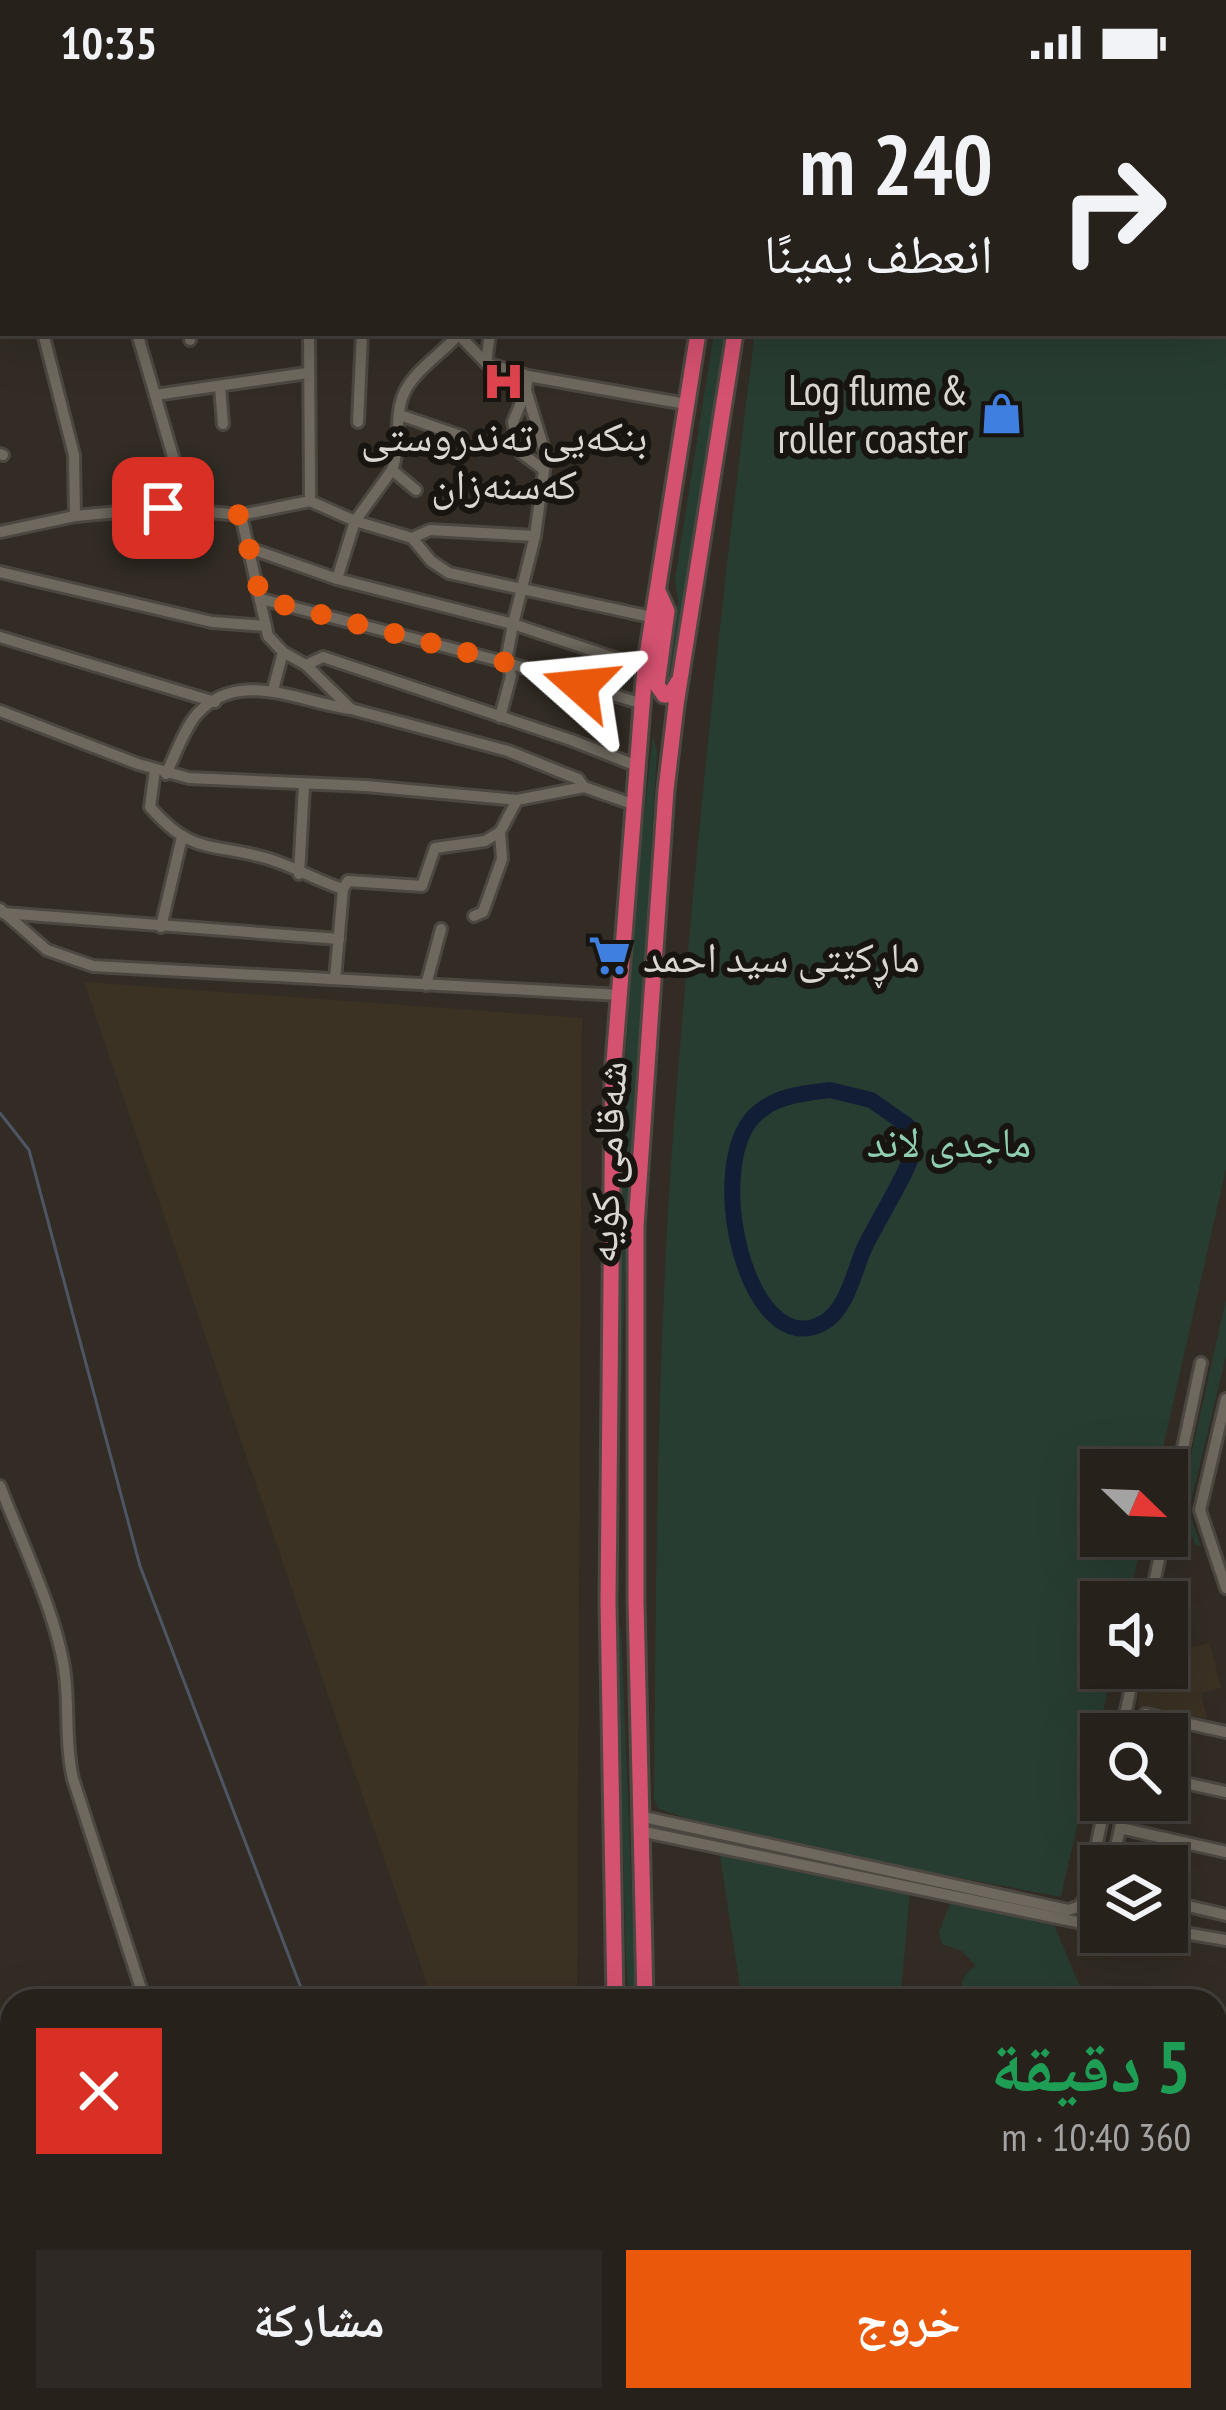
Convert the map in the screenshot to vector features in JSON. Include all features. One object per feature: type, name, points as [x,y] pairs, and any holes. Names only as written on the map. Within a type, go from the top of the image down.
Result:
[{"type":"highway","name":"شەقامی کۆیە","points":[[615,1989],[608,1600],[613,1075],[645,668],[697,336]]},
{"type":"highway","name":"شەقامی کۆیە","points":[[645,1989],[636,1601],[636,1226],[672,740],[735,336]]},
{"type":"highway","points":[[656,588],[668,611],[658,691],[670,695],[680,678]]},
{"type":"highway","points":[[639,741],[654,727],[672,740]]},
{"type":"highway","points":[[608,1600],[636,1601]]},
{"type":"street","points":[[44,336],[74,454],[76,517]]},
{"type":"street","points":[[137,336],[188,508]]},
{"type":"street","points":[[309,336],[310,501]]},
{"type":"street","points":[[358,422],[362,336]]},
{"type":"street","points":[[337,579],[355,521],[392,470],[399,452],[400,415],[410,384],[457,336]]},
{"type":"street","points":[[461,336],[486,363],[527,382],[686,404]]},
{"type":"street","points":[[486,363],[490,336]]},
{"type":"street","points":[[155,395],[307,373]]},
{"type":"street","points":[[500,717],[511,676],[513,624],[535,536],[546,456],[527,382]]},
{"type":"street","points":[[527,382],[513,422],[520,452],[543,469]]},
{"type":"street","points":[[220,387],[223,424]]},
{"type":"street","points":[[400,415],[461,436]]},
{"type":"street","points":[[392,470],[416,490]]},
{"type":"street","points":[[0,532],[76,517],[188,508],[241,515],[310,501],[412,538],[431,561],[449,573],[651,617]]},
{"type":"street","points":[[241,515],[268,636],[352,709]]},
{"type":"street","points":[[412,538],[430,530],[535,536]]},
{"type":"street","points":[[246,547],[337,579],[513,624],[645,668]]},
{"type":"street","points":[[0,572],[212,622],[266,626]]},
{"type":"street","points":[[261,599],[508,663],[643,704]]},
{"type":"street","points":[[0,637],[215,702]]},
{"type":"street","points":[[273,690],[283,652]]},
{"type":"street","points":[[306,665],[323,657],[637,766]]},
{"type":"street","points":[[343,890],[260,856],[215,850],[182,837],[150,807],[160,772],[197,714],[240,691],[273,690],[508,752],[578,779],[584,787]]},
{"type":"street","points":[[0,711],[160,772],[517,800],[584,787],[635,805]]},
{"type":"street","points":[[299,874],[304,785]]},
{"type":"street","points":[[474,916],[483,912],[497,877],[502,859],[500,832],[517,800]]},
{"type":"street","points":[[335,979],[343,890],[348,881],[422,886],[435,848],[484,841],[500,832]]},
{"type":"street","points":[[161,927],[182,837]]},
{"type":"street","points":[[2,911],[32,941],[73,962],[112,968],[620,995]]},
{"type":"street","points":[[2,911],[339,938]]},
{"type":"street","points":[[426,985],[441,929]]},
{"type":"street","points":[[1183,1449],[1201,1364]]},
{"type":"street","points":[[1226,1399],[1200,1510],[1226,1588]]},
{"type":"street","points":[[1191,1416],[1221,1429]]},
{"type":"street","points":[[1187,1432],[1221,1429]]},
{"type":"street","points":[[0,1486],[37,1575],[65,1672],[65,1746],[141,1989]]},
{"type":"street","points":[[1188,1724],[1226,1732]]},
{"type":"street","points":[[1188,1784],[1226,1792]]},
{"type":"street","points":[[640,1824],[1068,1910],[1084,1899],[1101,1821]]},
{"type":"street","points":[[1116,1845],[1122,1821]]},
{"type":"street","points":[[640,1824],[1080,1922]]},
{"type":"street","points":[[1120,1828],[1226,1852]]},
{"type":"street","points":[[1188,1905],[1226,1915]]},
{"type":"street","points":[[1188,1934],[1226,1940]]},
{"type":"shaded area","points":[[84,982],[582,1018],[577,1989],[429,1989]]},
{"type":"shaded area","points":[[1210,1643],[1221,1688],[1201,1693],[1207,1718],[1137,1706],[1140,1689],[1188,1689],[1188,1649]]},
{"type":"green space","points":[[714,336],[725,336],[670,684],[666,685],[678,601],[675,580]]},
{"type":"green space","name":"ماجدی لاند","points":[[755,336],[1226,336],[1226,1168],[1163,1449],[1080,1449],[1080,1557],[1138,1557],[1133,1581],[1080,1581],[1080,1689],[1108,1689],[1103,1713],[1080,1713],[1080,1813],[1061,1897],[739,1836],[659,1809],[654,1799],[664,1282],[691,915]]},
{"type":"green space","points":[[653,735],[657,751],[625,1274],[616,1572],[609,1433],[611,1298],[636,891]]},
{"type":"green space","points":[[1226,1300],[1226,1355],[1189,1511],[1201,1546],[1194,1544],[1194,1537],[1188,1539],[1188,1468]]},
{"type":"green space","points":[[617,1627],[621,1628],[636,1989],[628,1989]]},
{"type":"green space","points":[[719,1848],[910,1892],[901,1989],[740,1989]]},
{"type":"green space","points":[[952,1899],[1053,1922],[1081,1989],[962,1989],[967,1973],[976,1966],[962,1951],[942,1944],[939,1932]]},
{"type":"waterway","points":[[830,1090],[871,1100],[907,1125],[912,1152],[838,1310],[823,1323],[796,1328],[773,1314],[754,1287],[740,1250],[733,1169],[742,1135],[760,1111],[785,1098],[830,1090]]},
{"type":"waterway","points":[[0,1113],[29,1150],[140,1566],[301,1989]]},
{"type":"place","name":"بنکەیی تەندروستی کەسنەزان","points":[[504,381]]},
{"type":"place","name":"Log flume & roller coaster","points":[[1002,413]]},
{"type":"place","name":"ماڕکێتی سید احمد","points":[[609,956]]},
{"type":"route","points":[[163,508],[241,515],[261,599],[580,686]]}]
